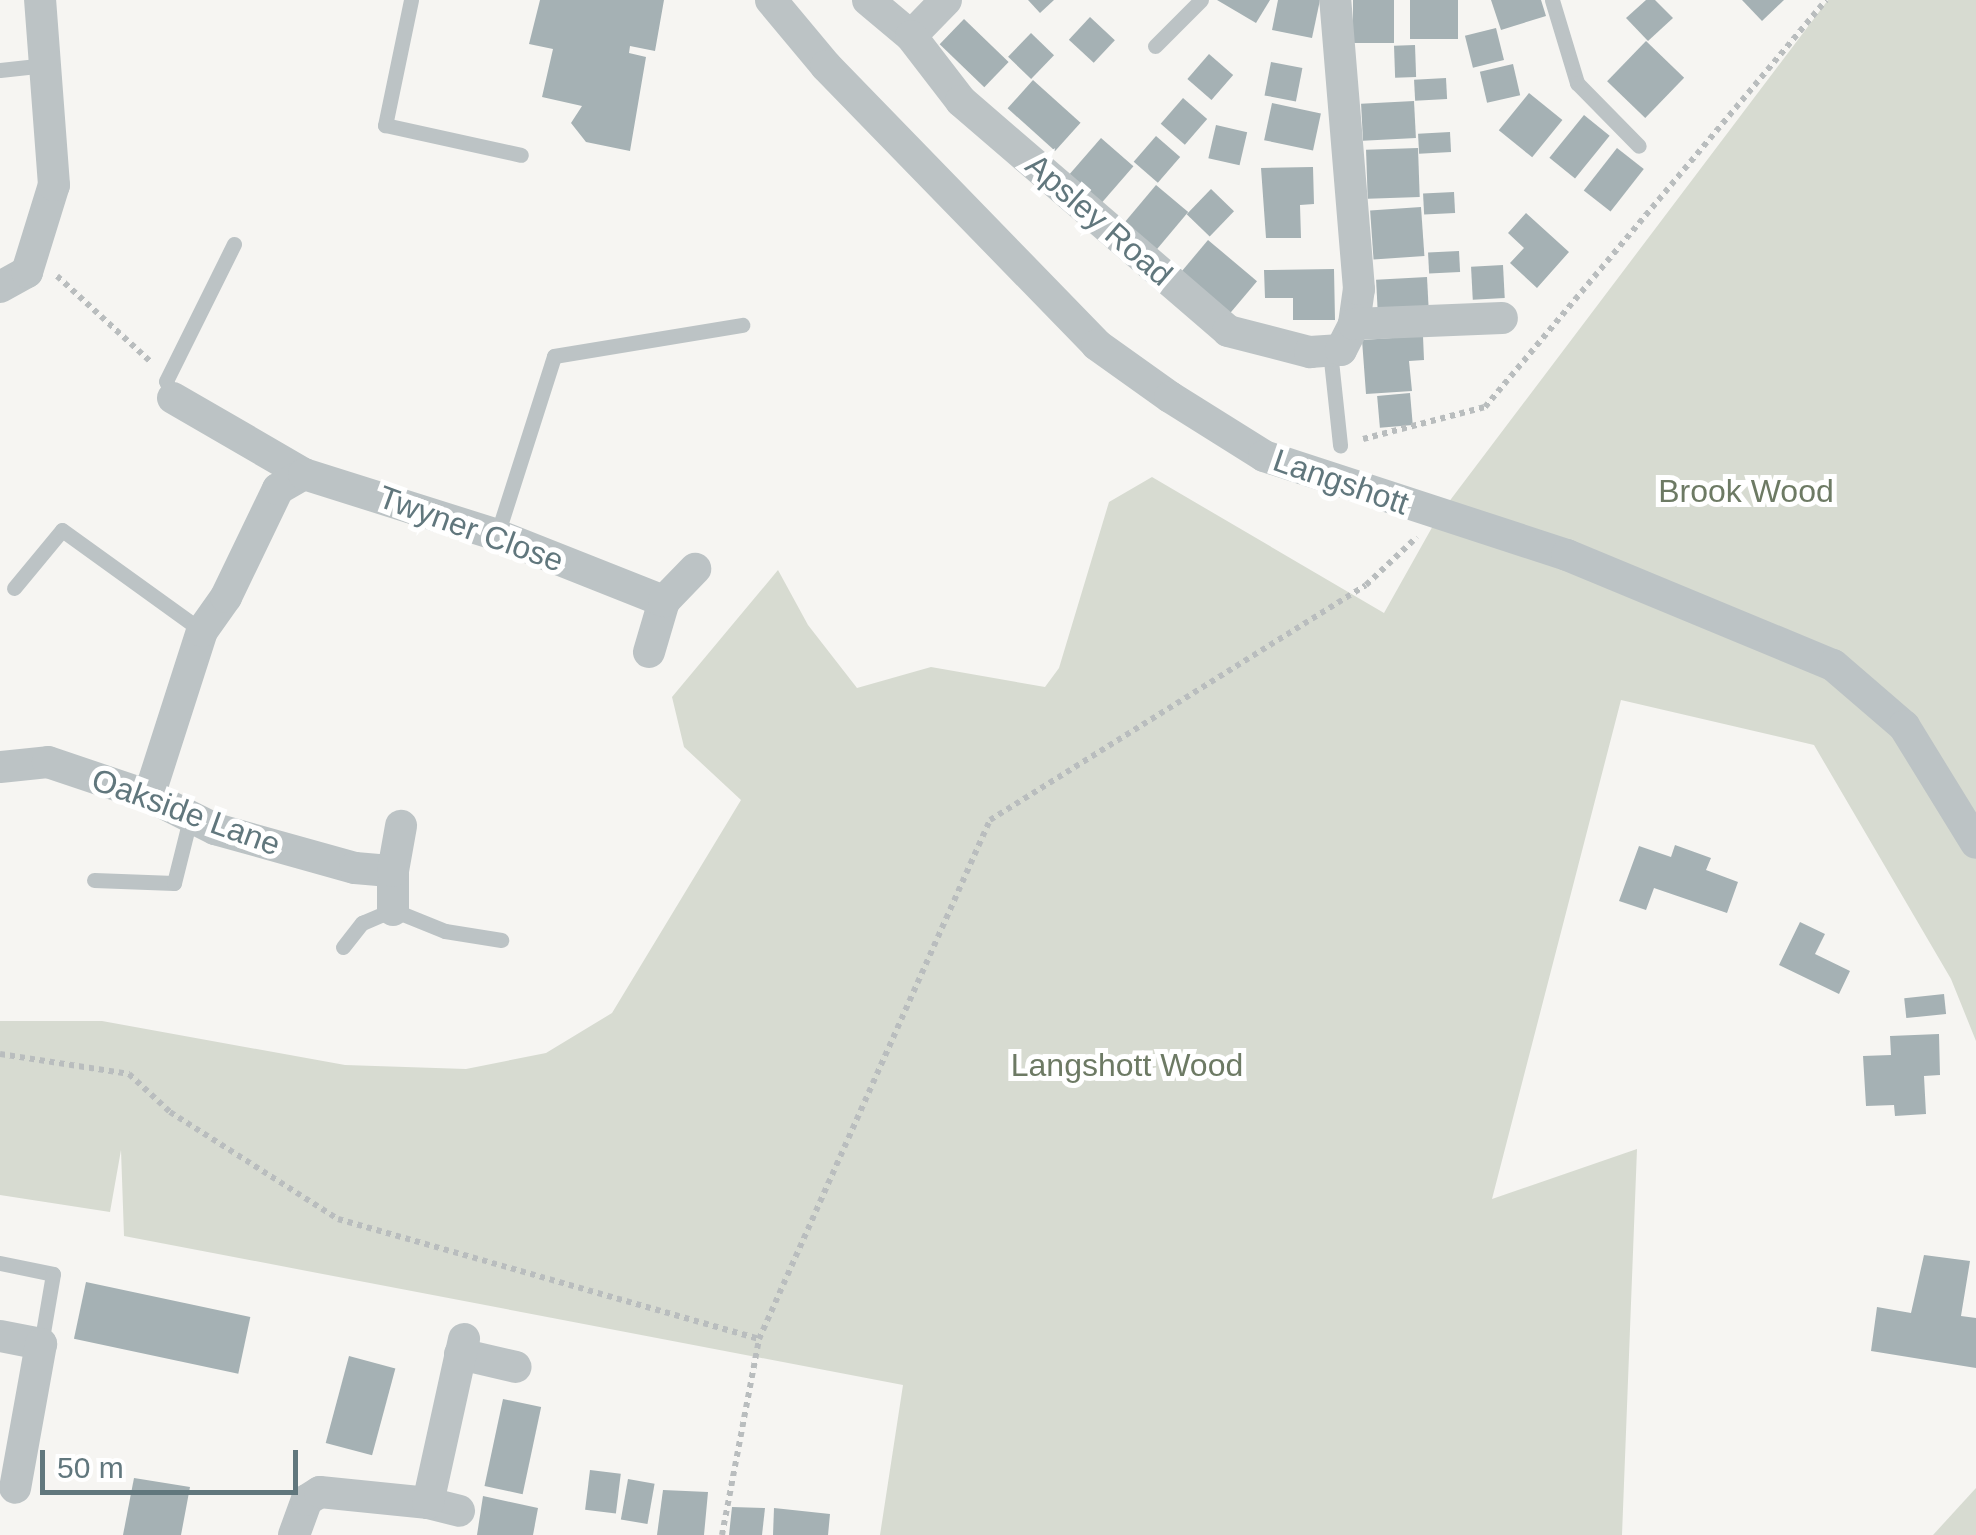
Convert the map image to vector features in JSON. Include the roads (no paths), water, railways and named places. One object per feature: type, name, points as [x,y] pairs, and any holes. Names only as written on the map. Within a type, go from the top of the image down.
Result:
[{"type":"street","points":[[0,287],[28,272],[54,185],[40,0]]},
{"type":"street","name":"Langshott","points":[[771,0],[826,66],[1097,345],[1264,456],[1700,605],[1832,664],[1904,726],[1976,843]]},
{"type":"street","name":"Apsley Road","points":[[868,0],[911,36],[961,100],[1228,330],[1310,352],[1330,351]]},
{"type":"street","points":[[911,36],[946,0]]},
{"type":"street","points":[[1330,351],[1341,350],[1354,324],[1360,289],[1336,0]]},
{"type":"street","points":[[1354,324],[1502,318]]},
{"type":"street","name":"Twyner Close","points":[[172,385],[291,482],[497,536],[664,601]]},
{"type":"street","points":[[149,796],[202,631],[226,597],[291,482]]},
{"type":"street","points":[[649,652],[664,601],[694,569]]},
{"type":"street","name":"Oakside Lane","points":[[0,766],[48,762],[149,796],[190,819],[297,853],[393,871]]},
{"type":"street","points":[[394,910],[393,871],[401,826]]},
{"type":"street","points":[[0,1336],[42,1344],[15,1488]]},
{"type":"street","points":[[294,1535],[306,1500],[320,1492],[443,1507],[462,1347],[516,1367]]},
{"type":"lane","points":[[411,0],[386,125],[521,155]]},
{"type":"lane","points":[[1155,46],[1201,0]]},
{"type":"lane","points":[[1552,0],[1577,83],[1638,146]]},
{"type":"lane","points":[[0,70],[46,65]]},
{"type":"lane","points":[[172,385],[234,244]]},
{"type":"lane","points":[[497,536],[554,356],[742,325]]},
{"type":"lane","points":[[1330,351],[1340,445]]},
{"type":"lane","points":[[14,588],[62,530],[202,631]]},
{"type":"lane","points":[[94,880],[174,882],[190,819]]},
{"type":"lane","points":[[343,947],[362,923],[394,910],[445,931],[501,940]]},
{"type":"lane","points":[[0,1263],[53,1274],[42,1344]]},
{"type":"park label","name":"Brook Wood","points":[[1746,491]]},
{"type":"park label","name":"Langshott Wood","points":[[1127,1065]]}]
